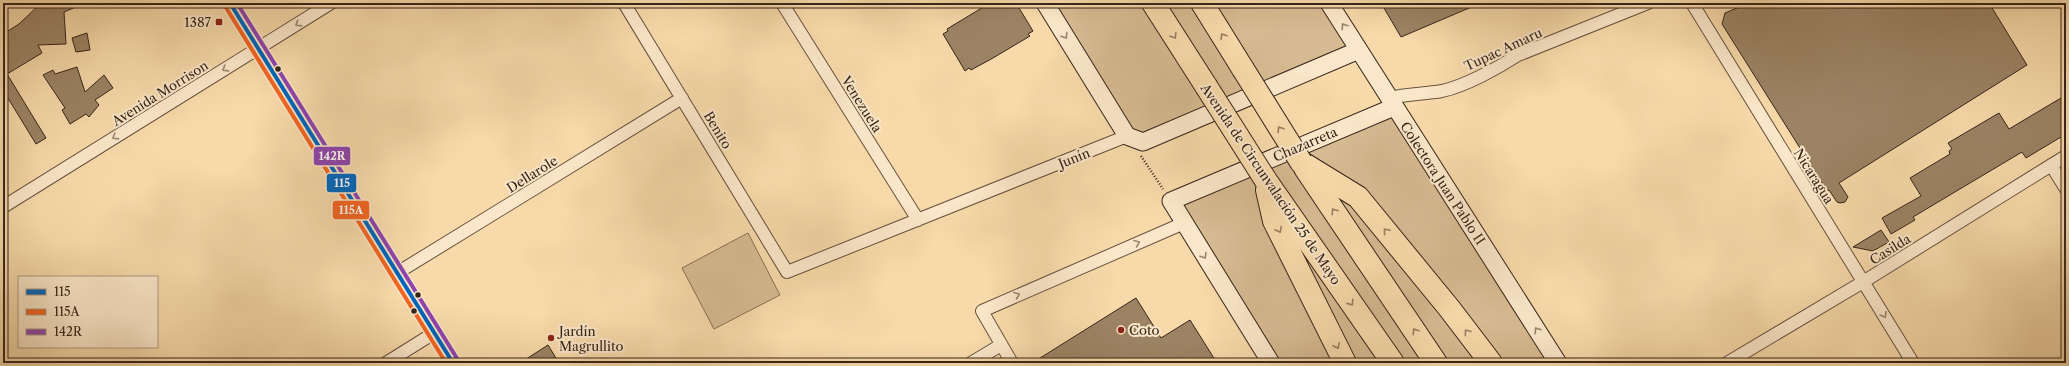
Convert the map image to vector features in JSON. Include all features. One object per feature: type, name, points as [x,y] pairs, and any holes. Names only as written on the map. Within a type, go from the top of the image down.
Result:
[{"type":"highway","name":"Avenida de Circunvalación 25 de Mayo","points":[[1153,3],[1265,179],[1393,363]]},
{"type":"highway","points":[[1202,3],[1301,162],[1436,363]]},
{"type":"highway","points":[[1301,162],[1358,198],[1449,308],[1491,363]]},
{"type":"highway","points":[[1265,179],[1274,221],[1345,363]]},
{"type":"main road","points":[[1045,3],[1127,136],[1143,142],[1359,50]]},
{"type":"main road","name":"Colectora Juan Pablo II","points":[[1329,3],[1558,363]]},
{"type":"main road","name":"Chazarreta","points":[[1184,223],[1171,200],[1392,102]]},
{"type":"main road","points":[[1184,223],[1272,363]]},
{"type":"street","points":[[230,3],[453,363]]},
{"type":"street","name":"Avenida Morrison","points":[[3,207],[331,3]]},
{"type":"street","name":"Benito","points":[[624,3],[787,272]]},
{"type":"street","name":"Venezuela","points":[[782,3],[918,220]]},
{"type":"street","name":"Tupac Amaru","points":[[1392,102],[1408,94],[1443,91],[1499,68],[1518,55],[1648,3]]},
{"type":"street","name":"Nicaragua","points":[[1697,4],[1913,363]]},
{"type":"street","name":"Dellarole","points":[[397,273],[682,98]]},
{"type":"street","name":"Junín","points":[[787,272],[1127,136]]},
{"type":"street","name":"Casilda","points":[[1727,363],[1863,282],[2066,156]]},
{"type":"street","points":[[2051,166],[2066,189]]},
{"type":"street","points":[[1012,363],[982,311],[1184,223]]},
{"type":"street","points":[[386,363],[434,333]]},
{"type":"street","points":[[971,363],[1001,345]]},
{"type":"shaded area","points":[[1045,3],[1329,3],[1359,50],[1143,142],[1127,136]]},
{"type":"shaded area","points":[[1394,107],[1558,363],[1271,363],[1171,201]]},
{"type":"shaded area","points":[[748,233],[780,295],[714,329],[682,268]]},
{"type":"building","points":[[41,3],[85,3],[64,12],[66,44],[38,45],[42,53],[7,74],[46,138],[36,144],[3,90],[3,34],[19,24]]},
{"type":"building","points":[[990,3],[1016,3],[1033,31],[1028,34],[1030,36],[993,58],[971,70],[969,68],[965,71],[943,34],[948,31],[947,29]]},
{"type":"building","points":[[1381,3],[1481,3],[1401,37]]},
{"type":"building","points":[[1749,3],[1989,3],[2027,65],[1839,183],[1848,197],[1845,202],[1840,203],[1837,202],[1829,190],[1827,191],[1722,24],[1725,13]]},
{"type":"building","points":[[87,33],[90,50],[76,52],[72,38]]},
{"type":"building","points":[[77,67],[85,92],[104,75],[113,88],[95,100],[99,105],[89,117],[86,114],[70,124],[62,110],[65,108],[43,75],[53,70],[55,74]]},
{"type":"building","points":[[2066,95],[2066,134],[2026,158],[2022,152],[1913,217],[1915,220],[1891,234],[1882,218],[1921,196],[1910,178],[1950,154],[1949,151],[1952,149],[1948,143],[1999,113],[2009,129]]},
{"type":"building","points":[[1881,230],[1889,242],[1873,251],[1853,247]]},
{"type":"building","name":"Coto","points":[[1136,298],[1161,338],[1190,320],[1217,363],[1032,363]]},
{"type":"building","points":[[548,345],[559,363],[520,363]]},
{"type":"transit line","name":"115","points":[[230,3],[453,363]]},
{"type":"transit line","name":"142R","points":[[237,3],[458,360]]},
{"type":"transit line","name":"115A","points":[[225,6],[446,363]]},
{"type":"place","name":"1387","points":[[219,22]]},
{"type":"place","name":"Coto","points":[[1121,330]]},
{"type":"place","name":"Jardín Magrullito","points":[[551,338]]}]
